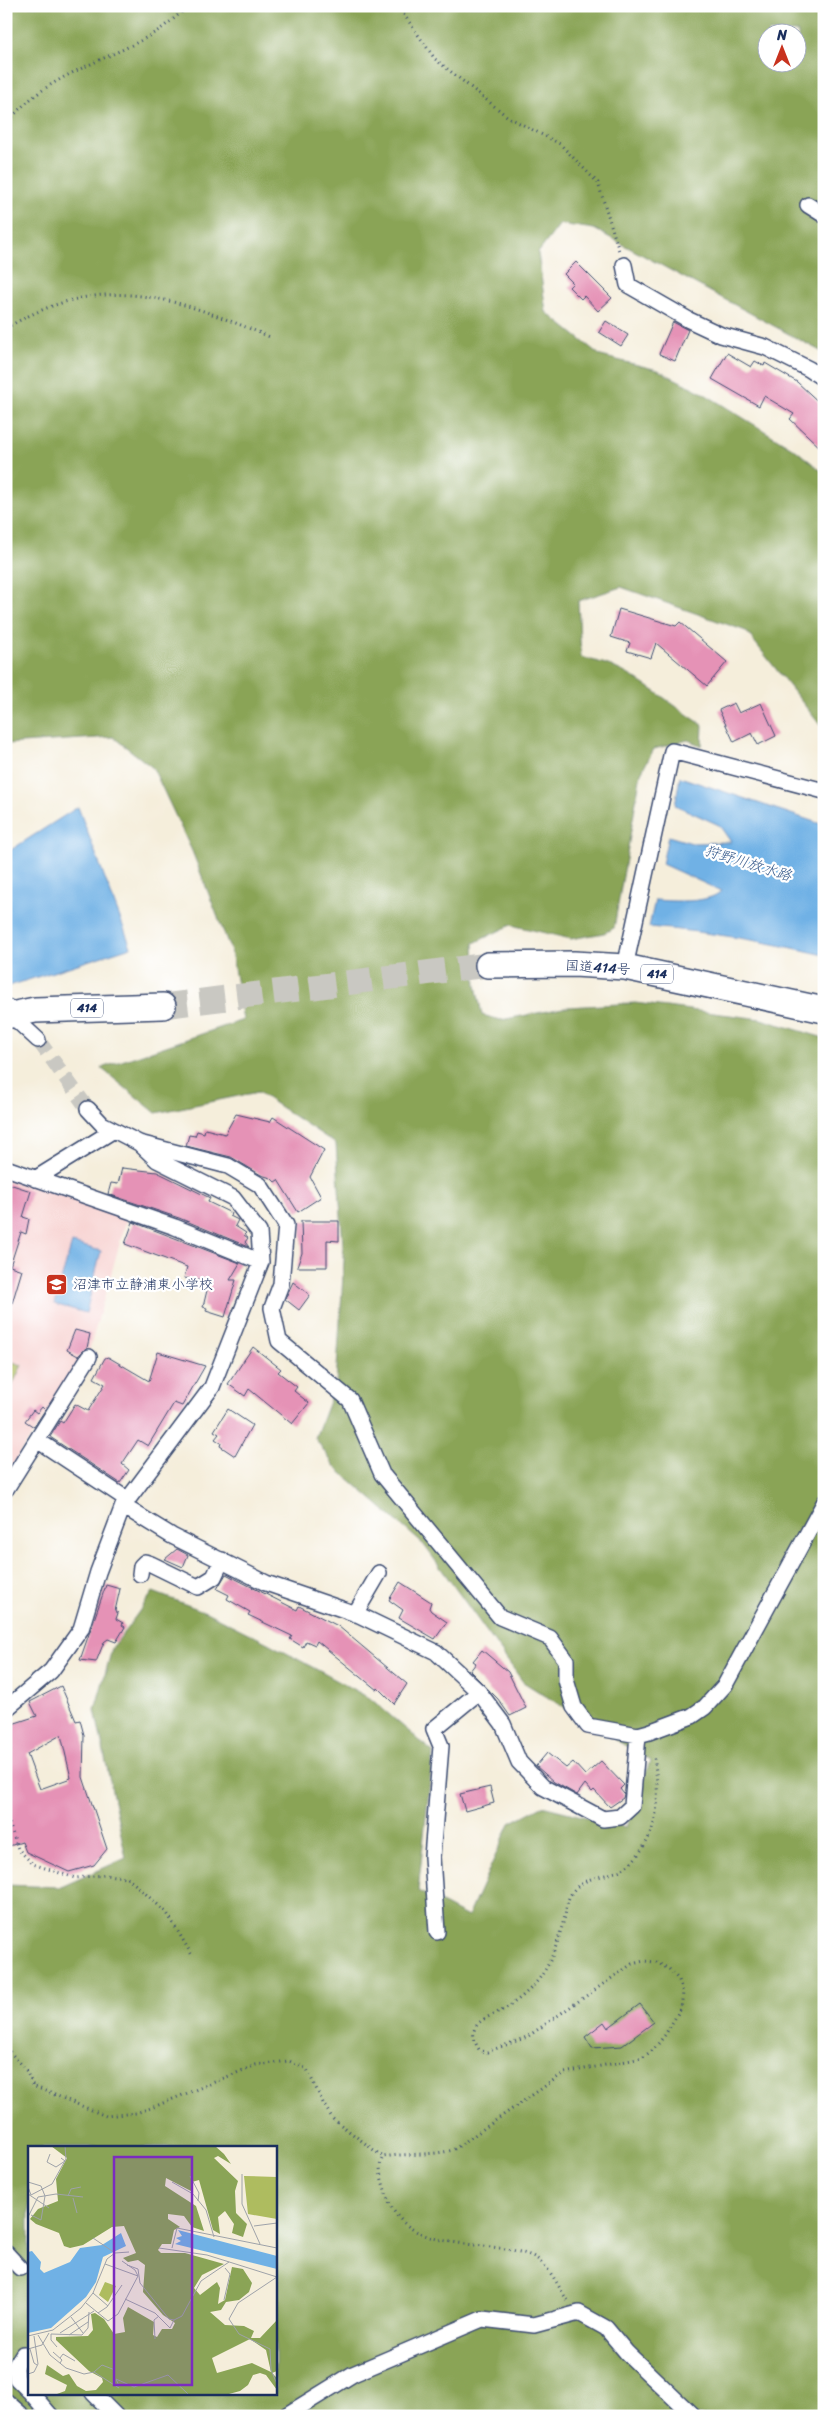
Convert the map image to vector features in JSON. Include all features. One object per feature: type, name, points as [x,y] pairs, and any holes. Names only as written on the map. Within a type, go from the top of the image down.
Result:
[{"type":"highway","name":"国道414号","points":[[488,965],[574,964],[625,967],[824,1010]]},
{"type":"highway","name":"414","points":[[9,1013],[36,1010],[163,1006]]},
{"type":"street","points":[[808,205],[824,215]]},
{"type":"street","points":[[624,265],[628,285],[688,320],[721,335],[766,348],[809,369],[824,379]]},
{"type":"street","points":[[625,967],[672,751],[824,791]]},
{"type":"street","points":[[9,1013],[38,1040]]},
{"type":"street","points":[[88,1109],[102,1124],[139,1143],[228,1166],[260,1185],[286,1225],[281,1284],[272,1308],[279,1341],[350,1400],[382,1474],[500,1617],[550,1638],[566,1660],[566,1680],[574,1707],[588,1726],[644,1734],[692,1716],[705,1707],[725,1685],[824,1503]]},
{"type":"street","points":[[36,1179],[114,1130]]},
{"type":"street","points":[[6,1709],[51,1671],[81,1629],[98,1572],[126,1503],[212,1387],[261,1262],[259,1232],[233,1198],[157,1160],[139,1143]]},
{"type":"street","points":[[6,1168],[175,1227],[261,1262]]},
{"type":"street","points":[[6,1489],[89,1358]]},
{"type":"street","points":[[37,1440],[172,1536],[266,1583],[355,1614],[436,1652],[479,1692],[503,1724],[519,1762],[543,1787],[603,1819],[620,1817],[632,1806],[644,1734]]},
{"type":"street","points":[[140,1574],[141,1566],[145,1562],[198,1587],[214,1578],[222,1560]]},
{"type":"street","points":[[355,1614],[379,1573]]},
{"type":"street","points":[[437,1932],[444,1916],[432,1857],[440,1746],[434,1728],[479,1692]]},
{"type":"street","points":[[6,2253],[20,2268]]},
{"type":"street","points":[[285,2416],[353,2374],[482,2319],[534,2325],[580,2313],[606,2328],[628,2353],[693,2416]]},
{"type":"street","points":[[18,2357],[16,2365],[17,2379],[28,2390]]},
{"type":"street","points":[[32,2394],[51,2416]]},
{"type":"street","points":[[94,2394],[116,2416]]},
{"type":"street","points":[[6,2401],[23,2416]]},
{"type":"path","points":[[6,125],[43,88],[158,30],[189,6]]},
{"type":"path","points":[[398,6],[435,59],[508,118],[560,144],[598,183],[624,265]]},
{"type":"path","points":[[6,328],[50,307],[77,298],[102,294],[128,294],[156,297],[189,305],[270,338]]},
{"type":"path","points":[[6,2048],[25,2068],[33,2086],[106,2116],[136,2113],[171,2101],[256,2065],[289,2062],[307,2069],[324,2105],[333,2119],[383,2157],[436,2154],[453,2150],[564,2073],[642,2058],[654,2050],[665,2035],[680,2008],[683,1992],[679,1980],[669,1969],[656,1962],[644,1961],[632,1964],[527,2036],[487,2052],[480,2051],[475,2043],[474,2031],[478,2022],[509,2006],[529,1990],[546,1971],[552,1958],[570,1896],[579,1884],[621,1870],[633,1861],[647,1842],[656,1822],[658,1800],[644,1734]]},
{"type":"path","points":[[6,1814],[18,1849],[33,1864],[75,1878],[127,1877],[167,1913],[193,1957]]},
{"type":"path","points":[[383,2157],[380,2162],[386,2195],[405,2226],[434,2239],[498,2248],[532,2256],[543,2264],[573,2309],[580,2313]]},
{"type":"shaded area","name":"沼津市立静浦東小学校","points":[[6,1175],[127,1218],[89,1351],[6,1474]]},
{"type":"green space","points":[[6,6],[824,6],[824,353],[594,229],[560,224],[538,253],[546,312],[601,356],[658,370],[703,393],[797,451],[824,473],[824,730],[746,631],[621,587],[578,601],[581,657],[623,672],[647,686],[703,725],[702,746],[688,740],[654,749],[641,773],[614,928],[604,933],[571,939],[511,925],[474,943],[476,985],[482,1015],[501,1020],[568,1007],[635,1003],[761,1019],[824,1038],[824,2416],[6,2416],[6,1885],[61,1887],[126,1858],[95,1710],[112,1649],[153,1592],[206,1612],[371,1699],[433,1752],[418,1891],[468,1917],[510,1823],[542,1806],[626,1827],[650,1761],[523,1682],[424,1545],[336,1468],[315,1438],[336,1383],[344,1260],[336,1144],[258,1092],[156,1113],[101,1068],[243,1020],[231,951],[192,851],[153,768],[113,737],[6,744]]},
{"type":"green space","points":[[6,1360],[22,1365],[6,1399]]},
{"type":"water","name":"狩野川放水路","points":[[680,777],[824,825],[824,955],[737,938],[649,927],[655,900],[699,900],[708,898],[721,891],[662,864],[668,836],[692,843],[731,842],[719,825],[675,805]]},
{"type":"water","points":[[78,807],[131,947],[6,987],[6,853]]},
{"type":"water","points":[[72,1243],[101,1251],[86,1313],[54,1304]]},
{"type":"building","points":[[576,262],[612,298],[598,311],[584,296],[581,299],[569,287],[573,283],[564,274]]},
{"type":"building","points":[[606,321],[628,335],[621,346],[599,332]]},
{"type":"building","points":[[673,322],[688,330],[675,361],[659,354]]},
{"type":"building","points":[[727,353],[751,367],[755,361],[764,366],[765,363],[797,382],[824,407],[824,451],[790,419],[794,414],[764,396],[759,406],[712,379]]},
{"type":"building","points":[[619,609],[676,626],[680,622],[727,662],[707,686],[656,643],[651,658],[627,651],[630,643],[611,637]]},
{"type":"building","points":[[734,703],[739,713],[761,703],[776,736],[758,745],[752,733],[734,742],[719,710]]},
{"type":"building","points":[[236,1114],[270,1122],[273,1117],[324,1150],[310,1177],[321,1197],[298,1212],[278,1180],[275,1182],[271,1178],[261,1175],[231,1157],[186,1146],[189,1135],[195,1136],[197,1131],[204,1133],[205,1129],[225,1134]]},
{"type":"building","points":[[122,1168],[157,1172],[210,1198],[208,1202],[231,1213],[230,1216],[238,1220],[235,1226],[246,1233],[244,1235],[248,1238],[245,1242],[249,1247],[179,1218],[108,1194],[111,1183],[118,1184]]},
{"type":"building","points":[[6,1183],[31,1191],[23,1217],[29,1219],[26,1234],[21,1232],[10,1266],[22,1270],[10,1310],[6,1310]]},
{"type":"building","points":[[301,1221],[339,1221],[339,1241],[327,1240],[327,1267],[297,1267],[302,1253]]},
{"type":"building","points":[[133,1222],[240,1263],[230,1280],[236,1280],[225,1317],[206,1311],[207,1308],[203,1307],[209,1282],[184,1278],[187,1267],[125,1244]]},
{"type":"building","points":[[293,1282],[310,1295],[299,1310],[285,1299]]},
{"type":"building","points":[[75,1330],[90,1334],[87,1348],[78,1356],[67,1350]]},
{"type":"building","points":[[253,1347],[281,1369],[278,1372],[297,1387],[294,1391],[309,1403],[292,1424],[249,1389],[245,1396],[228,1384]]},
{"type":"building","points":[[158,1352],[205,1366],[182,1406],[174,1403],[148,1446],[138,1440],[122,1464],[129,1470],[120,1483],[50,1437],[60,1421],[63,1423],[75,1404],[88,1411],[105,1384],[94,1378],[105,1358],[108,1357],[149,1381]]},
{"type":"building","points":[[42,1407],[45,1410],[34,1427],[25,1421],[33,1410],[37,1413]]},
{"type":"building","points":[[228,1409],[252,1425],[235,1456],[220,1446],[221,1443],[215,1439],[219,1434],[214,1431]]},
{"type":"building","points":[[177,1549],[188,1555],[183,1567],[165,1559]]},
{"type":"building","points":[[226,1574],[297,1610],[299,1606],[338,1626],[407,1684],[394,1704],[378,1688],[377,1690],[317,1641],[315,1645],[306,1641],[303,1647],[290,1639],[292,1636],[248,1615],[250,1612],[227,1599],[229,1595],[217,1589]]},
{"type":"building","points":[[400,1582],[431,1602],[429,1608],[431,1611],[447,1622],[435,1639],[399,1618],[403,1610],[389,1600]]},
{"type":"building","points":[[106,1585],[120,1589],[115,1611],[118,1613],[116,1619],[123,1623],[122,1625],[125,1627],[116,1642],[108,1639],[104,1642],[96,1662],[80,1660]]},
{"type":"building","points":[[482,1650],[508,1672],[526,1708],[510,1716],[498,1699],[470,1671],[476,1663],[473,1661]]},
{"type":"building","points":[[61,1686],[76,1721],[80,1720],[84,1735],[83,1777],[107,1849],[94,1865],[69,1872],[26,1852],[22,1842],[6,1847],[6,1726],[37,1716],[30,1702]],"holes":[[[61,1735],[71,1778],[40,1789],[27,1754]]]},
{"type":"building","points":[[547,1753],[566,1768],[573,1762],[585,1775],[601,1761],[624,1785],[620,1789],[624,1794],[623,1798],[610,1807],[594,1790],[592,1792],[585,1784],[577,1795],[554,1782],[536,1766]]},
{"type":"building","points":[[490,1787],[494,1803],[465,1811],[460,1794]]},
{"type":"building","points":[[640,2004],[654,2022],[622,2046],[592,2048],[585,2037],[604,2022],[608,2028]]},
{"type":"tunnel","points":[[163,1006],[488,965]]},
{"type":"tunnel","points":[[38,1040],[88,1109]]},
{"type":"place","name":"沼津市立静浦東小学校","points":[[57,1284]]}]
